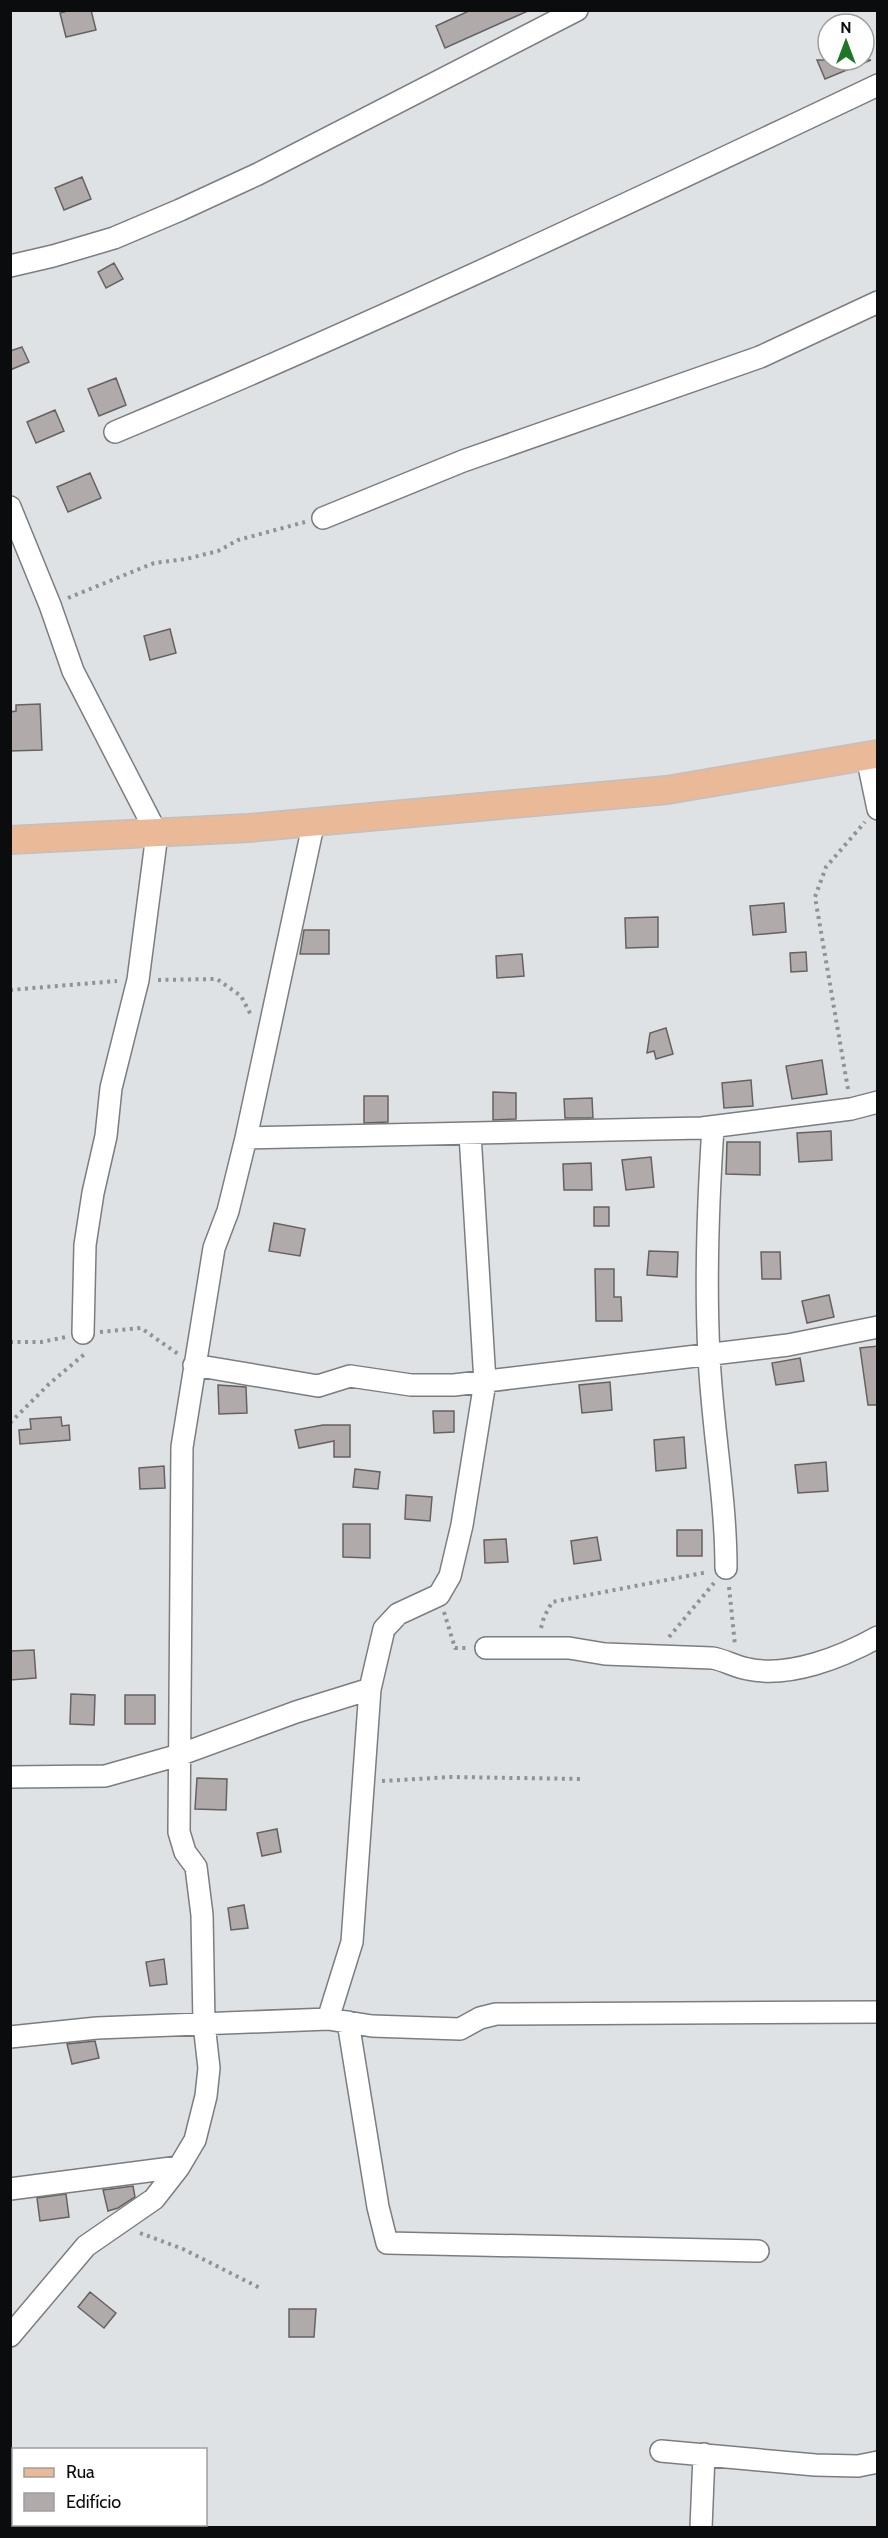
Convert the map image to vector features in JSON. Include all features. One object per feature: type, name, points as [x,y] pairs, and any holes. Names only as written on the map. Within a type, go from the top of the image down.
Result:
[{"type":"main road","points":[[10,840],[249,828],[667,790],[872,755]]},
{"type":"street","points":[[10,266],[114,238],[180,210],[258,174],[577,10]]},
{"type":"street","points":[[115,432],[280,363],[637,200],[878,85]]},
{"type":"street","points":[[323,518],[463,461],[760,357],[878,302]]},
{"type":"street","points":[[10,507],[51,605],[73,671],[157,834],[138,980],[113,1078],[106,1136],[93,1193],[85,1245],[93,1339]]},
{"type":"street","points":[[872,755],[877,808]]},
{"type":"street","points":[[10,2336],[86,2246],[154,2199],[179,2167],[195,2140],[206,2096],[209,2068],[204,2024],[202,1915],[196,1867],[185,1852],[179,1832],[182,1447],[214,1248],[228,1211],[246,1138],[314,821]]},
{"type":"street","points":[[246,1138],[713,1127],[851,1109],[878,1102]]},
{"type":"street","points":[[713,1127],[707,1220],[709,1354],[713,1417],[726,1524],[726,1568]]},
{"type":"street","points":[[470,1134],[485,1382],[462,1525],[450,1576],[439,1595],[398,1614],[384,1629],[370,1689],[352,1942],[338,2021],[387,2243],[758,2251]]},
{"type":"street","points":[[194,1365],[318,1386],[350,1376],[411,1385],[485,1382],[788,1345],[878,1327]]},
{"type":"street","points":[[486,1648],[568,1648],[605,1654],[712,1658],[747,1670],[772,1671],[841,1657],[878,1637]]},
{"type":"street","points":[[10,1777],[105,1776],[179,1755],[296,1712],[370,1689]]},
{"type":"street","points":[[10,2037],[97,2028],[338,2021],[415,2029],[460,2029],[480,2018],[496,2014],[878,2012]]},
{"type":"street","points":[[10,2189],[179,2167]]},
{"type":"street","points":[[661,2451],[815,2465],[858,2466],[878,2462]]},
{"type":"street","points":[[701,2528],[704,2454]]},
{"type":"path","points":[[51,605],[154,563],[186,559],[218,551],[238,540],[323,518]]},
{"type":"path","points":[[851,1109],[815,897],[826,867],[877,808]]},
{"type":"path","points":[[141,1328],[194,1365]]},
{"type":"path","points":[[10,1423],[93,1339],[112,1331]]},
{"type":"path","points":[[536,1648],[543,1617],[552,1602],[726,1568]]},
{"type":"path","points":[[653,1657],[726,1568]]},
{"type":"path","points":[[726,1568],[737,1665]]},
{"type":"path","points":[[439,1595],[455,1648],[486,1648]]},
{"type":"path","points":[[363,1782],[451,1777],[584,1779]]},
{"type":"path","points":[[117,2224],[183,2249],[262,2289]]},
{"type":"building","points":[[71,10],[91,10],[96,30],[66,37],[60,13]]},
{"type":"building","points":[[471,10],[530,10],[445,48],[436,26]]},
{"type":"building","points":[[822,72],[842,72],[825,79]]},
{"type":"building","points":[[82,177],[91,199],[64,210],[55,188]]},
{"type":"building","points":[[114,263],[123,279],[106,288],[98,272]]},
{"type":"building","points":[[22,347],[29,362],[10,370],[10,351]]},
{"type":"building","points":[[116,378],[126,405],[99,416],[88,389]]},
{"type":"building","points":[[55,410],[64,431],[36,443],[27,422]]},
{"type":"building","points":[[90,473],[101,498],[68,512],[57,487]]},
{"type":"building","points":[[170,629],[176,653],[150,660],[144,636]]},
{"type":"building","points":[[40,704],[42,750],[10,751],[10,712],[16,711],[16,705]]},
{"type":"building","points":[[784,903],[786,932],[753,935],[750,906]]},
{"type":"building","points":[[658,917],[658,947],[626,948],[625,918]]},
{"type":"building","points":[[304,930],[329,930],[329,954],[300,954]]},
{"type":"building","points":[[806,952],[807,971],[791,972],[790,953]]},
{"type":"building","points":[[522,954],[524,976],[497,978],[496,956]]},
{"type":"building","points":[[666,1028],[673,1054],[656,1059],[654,1051],[647,1053],[650,1033]]},
{"type":"building","points":[[822,1060],[827,1094],[792,1099],[786,1066]]},
{"type":"building","points":[[751,1080],[753,1106],[724,1108],[722,1083]]},
{"type":"building","points":[[493,1092],[516,1093],[516,1119],[493,1120]]},
{"type":"building","points":[[364,1096],[388,1096],[388,1122],[364,1123]]},
{"type":"building","points":[[592,1098],[593,1118],[565,1118],[564,1099]]},
{"type":"building","points":[[831,1131],[832,1160],[799,1162],[797,1133]]},
{"type":"building","points":[[727,1142],[760,1142],[760,1175],[726,1174]]},
{"type":"building","points":[[651,1157],[654,1187],[626,1190],[622,1160]]},
{"type":"building","points":[[591,1163],[592,1190],[564,1190],[563,1164]]},
{"type":"building","points":[[594,1207],[609,1207],[609,1226],[594,1226]]},
{"type":"building","points":[[274,1223],[305,1229],[300,1256],[269,1251]]},
{"type":"building","points":[[649,1251],[678,1252],[677,1277],[647,1275]]},
{"type":"building","points":[[761,1252],[780,1252],[781,1279],[762,1279]]},
{"type":"building","points":[[595,1269],[614,1269],[614,1297],[621,1297],[622,1321],[596,1321]]},
{"type":"building","points":[[829,1295],[834,1317],[807,1323],[802,1301]]},
{"type":"building","points":[[878,1346],[878,1405],[868,1405],[860,1348]]},
{"type":"building","points":[[800,1358],[804,1381],[776,1385],[772,1363]]},
{"type":"building","points":[[610,1382],[612,1410],[582,1413],[579,1385]]},
{"type":"building","points":[[218,1385],[246,1387],[247,1413],[219,1414]]},
{"type":"building","points":[[433,1411],[454,1411],[454,1432],[434,1433]]},
{"type":"building","points":[[61,1417],[62,1426],[69,1425],[70,1440],[20,1444],[19,1430],[31,1429],[30,1419]]},
{"type":"building","points":[[323,1425],[350,1425],[350,1457],[334,1457],[334,1441],[299,1448],[295,1430]]},
{"type":"building","points":[[684,1437],[686,1468],[656,1471],[654,1440]]},
{"type":"building","points":[[826,1462],[828,1491],[798,1493],[795,1465]]},
{"type":"building","points":[[164,1466],[165,1488],[140,1489],[139,1468]]},
{"type":"building","points":[[355,1469],[380,1472],[378,1489],[353,1487]]},
{"type":"building","points":[[406,1495],[432,1497],[430,1521],[405,1519]]},
{"type":"building","points":[[343,1524],[370,1524],[370,1558],[343,1557]]},
{"type":"building","points":[[677,1530],[702,1530],[702,1556],[677,1556]]},
{"type":"building","points":[[597,1537],[601,1560],[574,1564],[571,1541]]},
{"type":"building","points":[[506,1539],[508,1562],[485,1563],[484,1540]]},
{"type":"building","points":[[34,1650],[36,1678],[10,1680],[10,1651]]},
{"type":"building","points":[[71,1694],[95,1695],[94,1725],[70,1724]]},
{"type":"building","points":[[125,1695],[155,1695],[155,1724],[125,1724]]},
{"type":"building","points":[[197,1778],[227,1779],[226,1810],[195,1809]]},
{"type":"building","points":[[277,1829],[281,1852],[262,1856],[257,1833]]},
{"type":"building","points":[[244,1905],[248,1928],[231,1930],[228,1908]]},
{"type":"building","points":[[164,1959],[167,1984],[150,1986],[146,1962]]},
{"type":"building","points":[[95,2041],[99,2058],[72,2064],[67,2044]]},
{"type":"building","points":[[133,2186],[135,2197],[118,2208],[108,2211],[103,2190]]},
{"type":"building","points":[[66,2194],[69,2217],[40,2221],[37,2198]]},
{"type":"building","points":[[90,2292],[116,2313],[104,2328],[78,2307]]},
{"type":"building","points":[[289,2309],[316,2309],[314,2337],[289,2337]]}]
